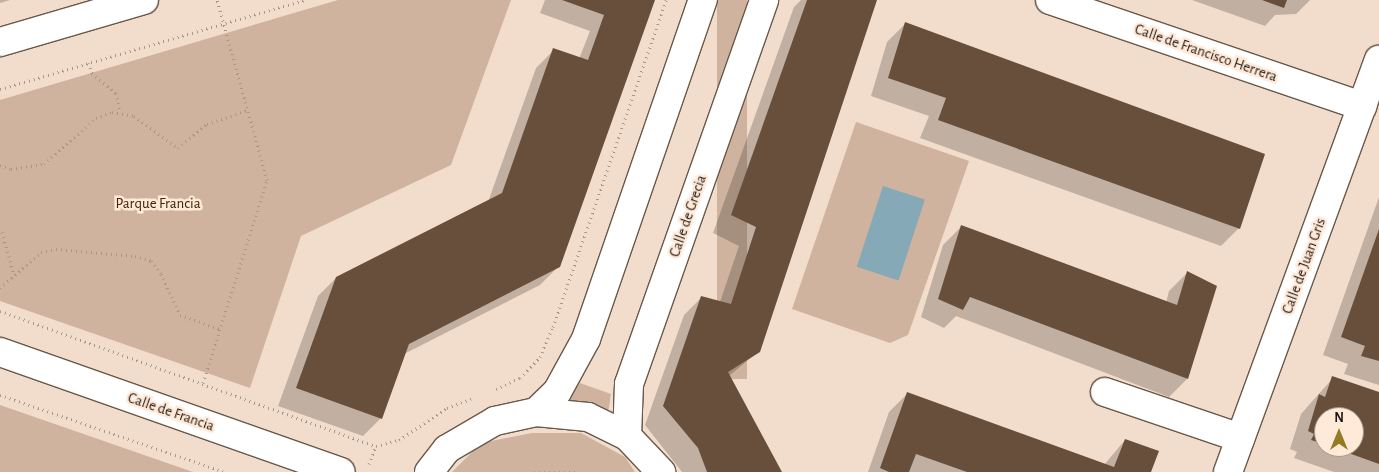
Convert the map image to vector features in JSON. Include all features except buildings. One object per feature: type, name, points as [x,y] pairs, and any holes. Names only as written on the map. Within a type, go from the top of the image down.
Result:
[{"type":"street","points":[[0,42],[144,0]]},
{"type":"street","points":[[536,412],[556,392],[586,339],[703,0]]},
{"type":"street","name":"Calle de Grecia","points":[[627,436],[629,384],[764,0]]},
{"type":"street","name":"Calle de Francisco Herrera","points":[[1050,0],[1362,106]]},
{"type":"street","name":"Calle de Juan Gris","points":[[1237,470],[1240,438],[1378,66]]},
{"type":"street","name":"Calle de Francia","points":[[0,352],[341,472]]},
{"type":"street","points":[[1105,392],[1240,438]]},
{"type":"street","points":[[428,472],[447,449],[495,421],[536,412],[588,417],[627,436],[661,472]]},
{"type":"path","points":[[203,383],[267,180],[217,0]]},
{"type":"path","points":[[0,89],[304,0]]},
{"type":"path","points":[[487,392],[520,378],[543,349],[666,0]]},
{"type":"path","points":[[88,63],[92,73],[116,93],[120,112]]},
{"type":"path","points":[[0,165],[11,169],[44,164],[96,118],[120,112],[178,148],[206,124],[248,110]]},
{"type":"path","points":[[2,232],[14,275]]},
{"type":"path","points":[[0,288],[40,252],[56,249],[135,256],[151,261],[161,274],[180,316],[220,329]]},
{"type":"path","points":[[0,311],[376,446],[399,440],[447,408],[479,396]]},
{"type":"path","points":[[0,395],[225,472]]},
{"type":"path","points":[[366,472],[376,446]]},
{"type":"path","points":[[534,472],[576,472]]},
{"type":"green space","name":"Parque Francia","points":[[338,0],[511,0],[451,165],[301,236],[250,388],[0,301],[0,100]]},
{"type":"green space","points":[[717,0],[747,0],[747,379],[717,379]]},
{"type":"green space","points":[[856,122],[969,161],[908,335],[890,343],[792,309]]},
{"type":"green space","points":[[580,383],[611,394],[608,413],[567,400]]},
{"type":"green space","points":[[0,405],[193,472],[0,472]]},
{"type":"green space","points":[[532,433],[581,433],[625,457],[635,472],[452,472],[481,443]]},
{"type":"water","points":[[883,186],[925,200],[899,280],[857,267]]}]
